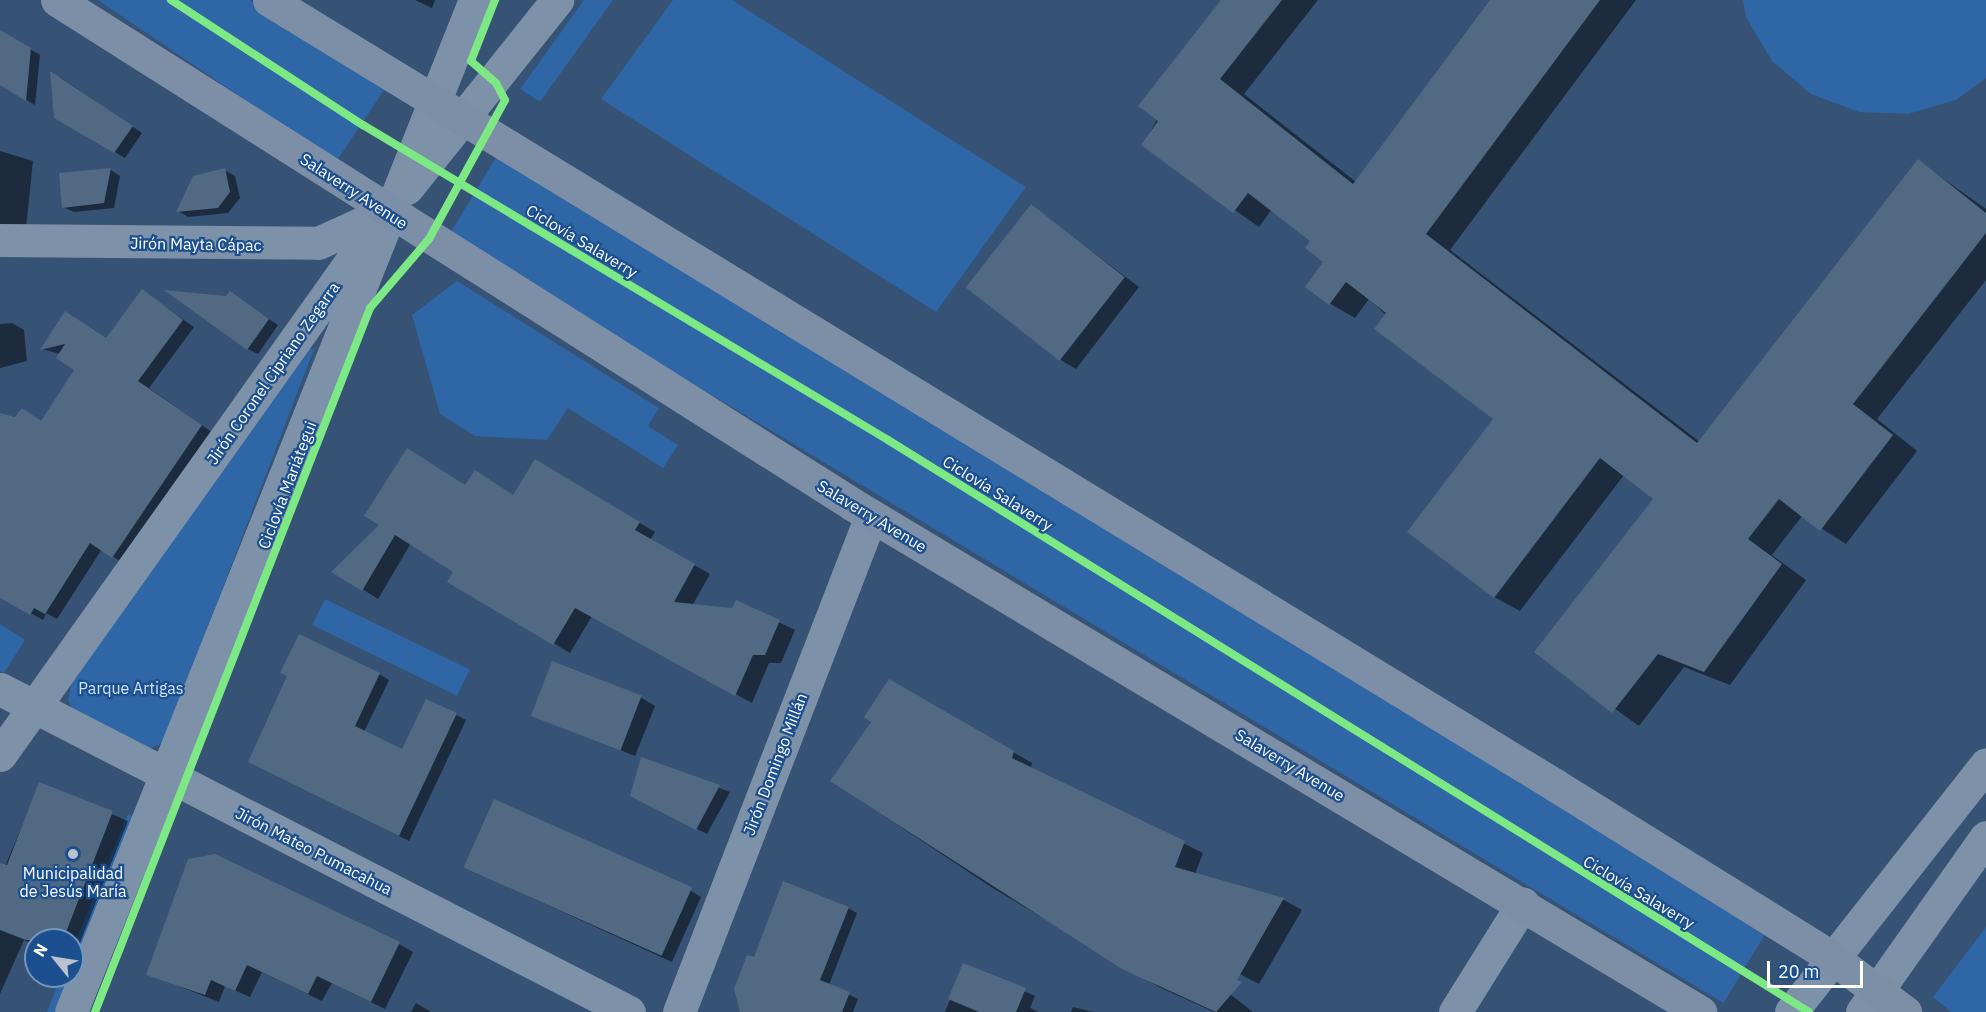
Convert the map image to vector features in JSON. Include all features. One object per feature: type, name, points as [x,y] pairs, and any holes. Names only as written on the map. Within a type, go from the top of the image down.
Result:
[{"type":"main road","name":"Salaverry Avenue","points":[[57,0],[386,212],[871,516],[1523,903],[1700,1012]]},
{"type":"main road","points":[[269,0],[1830,956],[1869,1001],[1905,1012]]},
{"type":"street","points":[[71,1012],[386,212],[475,0]]},
{"type":"street","name":"Jirón Coronel Cipriano Zegarra","points":[[0,755],[386,212],[466,119],[557,0]]},
{"type":"street","name":"Jirón Mayta Cápac","points":[[0,240],[318,243],[386,212]]},
{"type":"street","name":"Jirón Domingo Millán","points":[[679,1012],[871,516]]},
{"type":"street","name":"Jirón Mateo Pumacahua","points":[[0,689],[33,709],[629,1012]]},
{"type":"street","points":[[1791,1012],[1830,956],[1986,766]]},
{"type":"street","points":[[1869,1001],[1986,837]]},
{"type":"street","points":[[1455,1012],[1523,903]]},
{"type":"green space","points":[[98,0],[250,0],[384,90],[336,162]]},
{"type":"green space","points":[[584,0],[613,0],[540,102],[520,89]]},
{"type":"green space","points":[[673,0],[732,0],[1026,187],[936,312],[601,99]]},
{"type":"green space","points":[[1743,0],[1986,0],[1986,78],[1956,100],[1908,114],[1859,112],[1811,94],[1772,61],[1746,17]]},
{"type":"green space","points":[[496,157],[1771,923],[1724,1003],[448,237]]},
{"type":"green space","points":[[457,281],[659,408],[648,426],[678,445],[663,468],[568,408],[547,440],[475,436],[440,414],[412,315]]},
{"type":"green space","name":"Parque Artigas","points":[[303,347],[314,349],[164,742],[151,748],[74,711],[68,701],[71,685]]},
{"type":"green space","points":[[325,599],[470,670],[457,696],[312,625]]},
{"type":"green space","points":[[0,624],[25,640],[4,673],[0,671]]},
{"type":"green space","points":[[128,814],[146,823],[84,979],[84,928],[81,928]]},
{"type":"green space","points":[[1986,927],[1986,1012],[1951,1012],[1933,997]]},
{"type":"green space","points":[[56,988],[81,988],[71,1012],[47,1012]]},
{"type":"building","points":[[1221,0],[1282,0],[1220,79],[1353,184],[1490,0],[1600,0],[1426,234],[1697,443],[1918,159],[1986,213],[1986,233],[1853,404],[1893,435],[1820,531],[1779,499],[1748,539],[1782,564],[1704,672],[1658,654],[1612,713],[1534,652],[1653,499],[1600,458],[1494,598],[1407,532],[1493,419],[1374,329],[1386,313],[1346,282],[1329,305],[1305,287],[1323,262],[1305,248],[1310,241],[1248,193],[1233,213],[1141,145],[1158,121],[1138,106]]},
{"type":"building","points":[[0,30],[31,48],[26,101],[0,85]]},
{"type":"building","points":[[50,71],[133,126],[114,153],[54,118]]},
{"type":"building","points":[[111,168],[104,203],[62,208],[59,173]]},
{"type":"building","points":[[225,168],[230,192],[218,208],[176,212],[193,176]]},
{"type":"building","points":[[1031,204],[1125,277],[1060,361],[966,288]]},
{"type":"building","points":[[142,289],[183,320],[138,381],[202,425],[112,558],[90,543],[45,614],[34,608],[30,615],[0,598],[0,413],[15,417],[22,408],[41,421],[74,370],[56,358],[65,344],[40,350],[65,311],[106,338]]},
{"type":"building","points":[[164,290],[226,296],[230,291],[269,319],[247,350]]},
{"type":"building","points":[[407,448],[465,485],[475,470],[513,495],[535,459],[640,522],[635,530],[695,564],[674,602],[732,608],[736,600],[780,620],[765,655],[753,655],[735,696],[575,608],[553,645],[447,582],[453,572],[395,535],[362,591],[331,572],[379,525],[364,516]]},
{"type":"building","points":[[299,634],[380,673],[355,726],[402,749],[426,699],[457,713],[399,836],[248,762],[287,676],[280,673]]},
{"type":"building","points":[[552,661],[642,695],[620,750],[531,716]]},
{"type":"building","points":[[889,679],[1014,751],[1012,758],[1185,841],[1175,867],[1284,898],[1237,980],[1242,982],[1216,1012],[1122,969],[830,781],[871,722],[864,717]]},
{"type":"building","points":[[641,757],[720,785],[696,830],[630,796]]},
{"type":"building","name":"Municipalidad de Jesús María","points":[[39,782],[113,811],[68,928],[24,928],[24,939],[0,930],[0,863],[7,865]]},
{"type":"building","points":[[494,799],[692,887],[662,956],[463,868]]},
{"type":"building","points":[[215,854],[400,942],[371,1002],[317,976],[308,994],[247,965],[235,991],[211,980],[205,995],[146,975],[188,859]]},
{"type":"building","points":[[783,881],[849,907],[820,980],[850,992],[842,1012],[740,1012],[734,989],[747,955],[754,957]]},
{"type":"building","points":[[963,963],[1026,988],[1016,1012],[979,1012],[948,999]]},
{"type":"cycle path","name":"Ciclovía Salaverry","points":[[171,0],[363,125],[888,440],[1809,1012]]},
{"type":"cycle path","name":"Ciclovía Mariátegui","points":[[95,1012],[370,308],[429,239],[505,100],[496,83],[471,61],[495,0]]},
{"type":"place","name":"Municipalidad de Jesús María","points":[[73,854]]}]
